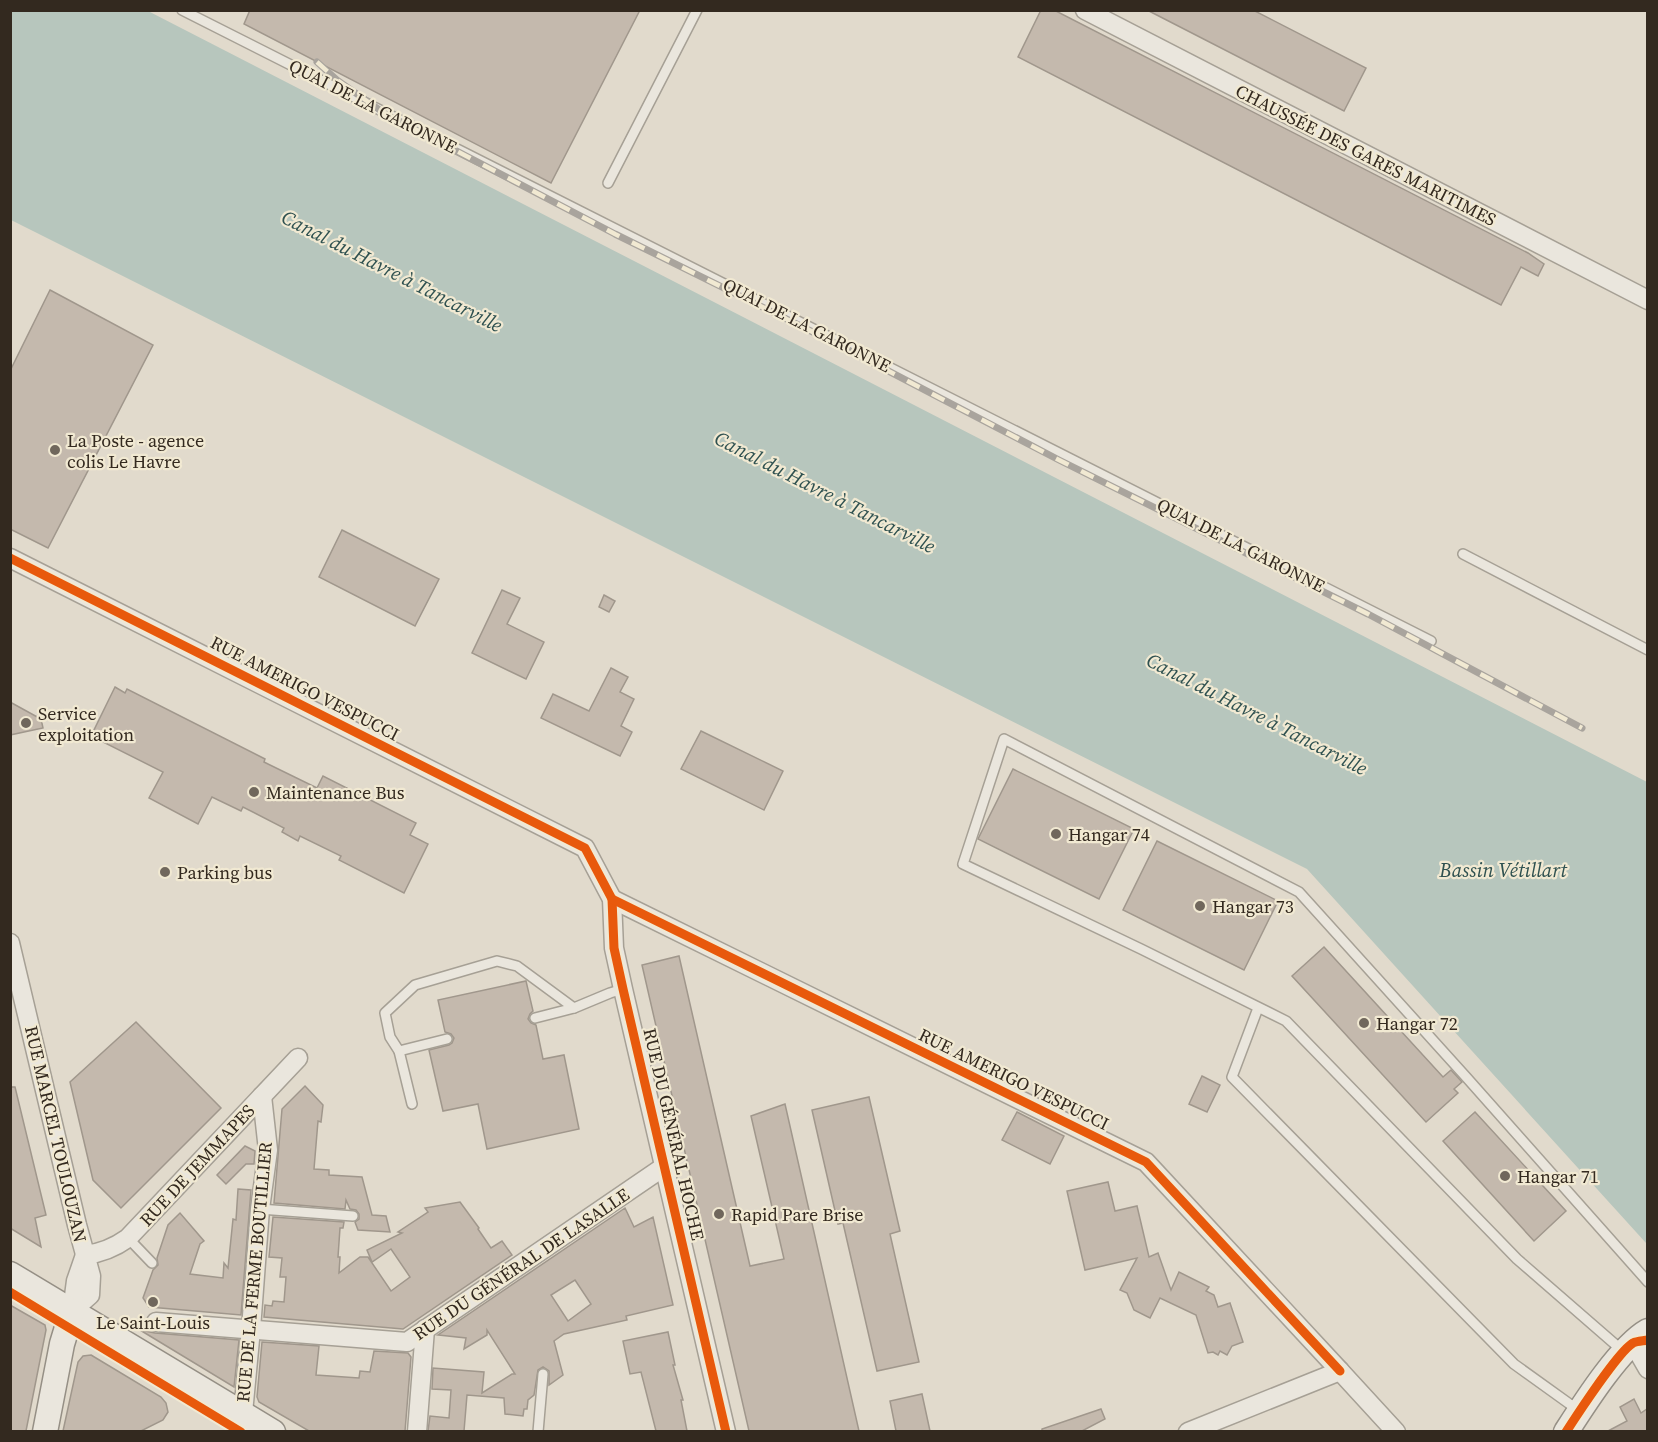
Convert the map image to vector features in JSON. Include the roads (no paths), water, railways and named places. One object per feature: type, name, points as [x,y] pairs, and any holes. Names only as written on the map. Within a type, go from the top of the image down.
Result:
[{"type":"main road","points":[[10,1274],[72,1311],[241,1422],[273,1431]]},
{"type":"main road","points":[[45,1431],[62,1344],[72,1311]]},
{"type":"main road","points":[[1566,1431],[1635,1342]]},
{"type":"street","name":"CHAUSSÉE DES GARES MARITIMES","points":[[1085,10],[1647,300]]},
{"type":"street","name":"RUE AMERIGO VESPUCCI","points":[[10,558],[585,848]]},
{"type":"street","name":"RUE DU GÉNÉRAL HOCHE","points":[[585,848],[612,899],[614,948],[726,1431]]},
{"type":"street","name":"RUE AMERIGO VESPUCCI","points":[[612,899],[1146,1162],[1396,1431]]},
{"type":"street","name":"RUE MARCEL TOULOUZAN","points":[[10,943],[85,1255],[76,1281],[72,1311]]},
{"type":"street","name":"RUE DE JEMMAPES","points":[[85,1255],[101,1253],[116,1247],[128,1238],[298,1058]]},
{"type":"street","name":"RUE DE LA FERME BOUTILLIER","points":[[241,1422],[260,1209],[268,1150],[262,1096]]},
{"type":"street","name":"RUE DU GÉNÉRAL DE LASALLE","points":[[156,1322],[407,1342],[665,1166]]},
{"type":"street","points":[[417,1431],[425,1329]]},
{"type":"street","points":[[1635,1342],[1647,1368]]},
{"type":"street","points":[[1189,1431],[1340,1371]]},
{"type":"lane","name":"QUAI DE LA GARONNE","points":[[182,10],[1431,641]]},
{"type":"lane","points":[[608,183],[697,10]]},
{"type":"lane","points":[[1463,554],[1647,650]]},
{"type":"lane","points":[[1635,1342],[1517,1259],[1286,1021],[963,864],[1004,739],[1299,892],[1467,1077],[1647,1282]]},
{"type":"lane","points":[[412,1104],[399,1051],[390,1037],[385,1012],[415,985],[497,961],[518,966],[574,1008]]},
{"type":"lane","points":[[535,1018],[574,1008],[623,989]]},
{"type":"lane","points":[[1258,1008],[1232,1077],[1514,1364],[1580,1411]]},
{"type":"lane","points":[[399,1051],[447,1040]]},
{"type":"lane","points":[[260,1209],[353,1216]]},
{"type":"lane","points":[[128,1238],[152,1263]]},
{"type":"lane","points":[[538,1431],[543,1374]]},
{"type":"water","name":"Bassin Vétillart","points":[[10,11],[148,11],[1647,782],[1646,1243],[1307,869],[11,220]]},
{"type":"railway","points":[[317,62],[337,80],[384,113],[615,234],[1368,614],[1582,728]]},
{"type":"place","name":"La Poste - agence colis Le Havre","points":[[55,450]]},
{"type":"place","name":"Service exploitation","points":[[26,723]]},
{"type":"place","name":"Maintenance Bus","points":[[254,792]]},
{"type":"place","name":"Hangar 74","points":[[1056,834]]},
{"type":"place","name":"Parking bus","points":[[165,872]]},
{"type":"place","name":"Hangar 73","points":[[1200,906]]},
{"type":"place","name":"Hangar 72","points":[[1364,1023]]},
{"type":"place","name":"Hangar 71","points":[[1505,1176]]},
{"type":"place","name":"Rapid Pare Brise","points":[[719,1214]]},
{"type":"place","name":"Le Saint-Louis","points":[[153,1302]]},
{"type":"water label","name":"Canal du Havre à Tancarville","points":[[392,271]]},
{"type":"water label","name":"Canal du Havre à Tancarville","points":[[825,492]]},
{"type":"water label","name":"Canal du Havre à Tancarville","points":[[1257,714]]}]
